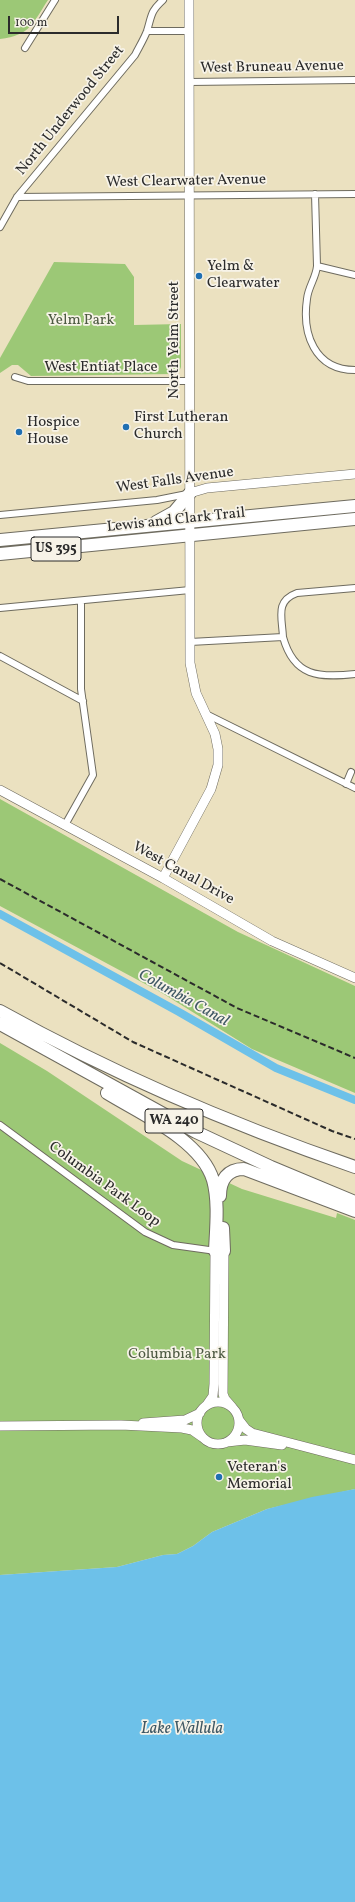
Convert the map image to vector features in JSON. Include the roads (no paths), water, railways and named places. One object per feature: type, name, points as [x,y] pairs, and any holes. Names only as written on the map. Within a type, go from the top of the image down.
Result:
[{"type":"highway","points":[[145,526],[172,515],[190,493]]},
{"type":"highway","name":"Lewis and Clark Trail","points":[[0,540],[355,506]]},
{"type":"highway","name":"Lewis and Clark Trail","points":[[0,554],[355,519]]},
{"type":"highway","name":"WA 240","points":[[0,1011],[94,1060],[198,1108],[355,1167]]},
{"type":"highway","name":"WA 240","points":[[0,1024],[196,1132],[271,1167],[355,1202]]},
{"type":"highway","points":[[40,1047],[102,1090],[189,1144],[200,1155],[211,1173],[215,1188],[220,1251]]},
{"type":"highway","points":[[220,1251],[220,1188],[225,1176],[235,1170],[244,1169],[252,1171],[355,1211]]},
{"type":"street","points":[[25,48],[55,0]]},
{"type":"street","name":"North Underwood Street","points":[[0,227],[17,197],[136,55],[147,31],[148,21],[163,0]]},
{"type":"street","name":"North Yelm Street","points":[[163,878],[202,809],[217,773],[218,756],[217,742],[208,715],[199,701],[192,681],[190,663],[189,0]]},
{"type":"street","points":[[147,31],[189,31]]},
{"type":"street","name":"West Bruneau Avenue","points":[[189,82],[355,80]]},
{"type":"street","points":[[315,194],[317,266],[316,274],[307,299],[307,328],[311,342],[319,356],[335,366],[355,370]]},
{"type":"street","name":"West Clearwater Avenue","points":[[17,197],[355,194]]},
{"type":"street","points":[[317,266],[355,275]]},
{"type":"street","name":"West Entiat Place","points":[[14,377],[28,381],[189,381]]},
{"type":"street","name":"West Falls Avenue","points":[[0,515],[157,500],[208,488],[355,474]]},
{"type":"street","points":[[355,588],[297,593],[291,595],[282,604],[281,610],[283,637],[286,646],[296,662],[309,672],[326,677],[355,674]]},
{"type":"street","points":[[0,608],[190,590]]},
{"type":"street","points":[[65,825],[93,775],[83,701],[81,601]]},
{"type":"street","points":[[190,642],[283,637]]},
{"type":"street","points":[[0,656],[83,701]]},
{"type":"street","points":[[208,715],[355,788]]},
{"type":"street","points":[[346,784],[351,772]]},
{"type":"street","name":"West Canal Drive","points":[[0,790],[163,878],[272,941],[355,978]]},
{"type":"street","name":"Columbia Park Loop","points":[[0,1125],[145,1232],[173,1245],[220,1251]]},
{"type":"street","points":[[220,1251],[225,1399],[246,1429],[252,1433],[355,1460]]},
{"type":"street","points":[[202,1437],[197,1426],[203,1409],[213,1396],[220,1251]]},
{"type":"street","points":[[121,1425],[181,1420],[219,1402],[232,1407]]},
{"type":"street","points":[[226,1443],[231,1440],[238,1431],[239,1420]]},
{"type":"street","points":[[0,1426],[121,1425],[187,1429],[195,1432],[214,1444],[245,1440],[307,1448]]},
{"type":"water","name":"Lake Wallula","points":[[355,1489],[355,1902],[0,1902],[0,1575],[117,1567],[163,1555],[177,1554],[193,1546],[212,1532],[267,1509],[312,1497]]},
{"type":"waterway","name":"Columbia Canal","points":[[0,914],[179,1012],[276,1068],[355,1100]]},
{"type":"railway","points":[[0,879],[237,1008],[355,1058]]},
{"type":"railway","points":[[0,963],[133,1042],[332,1131],[355,1139]]},
{"type":"place","name":"Yelm & Clearwater","points":[[199,276]]},
{"type":"place","name":"First Lutheran Church","points":[[126,427]]},
{"type":"place","name":"Hospice House","points":[[19,432]]},
{"type":"place","name":"Veteran's Memorial","points":[[219,1477]]},
{"type":"park label","name":"Yelm Park","points":[[81,321]]},
{"type":"park label","name":"Columbia Park","points":[[177,1355]]}]
